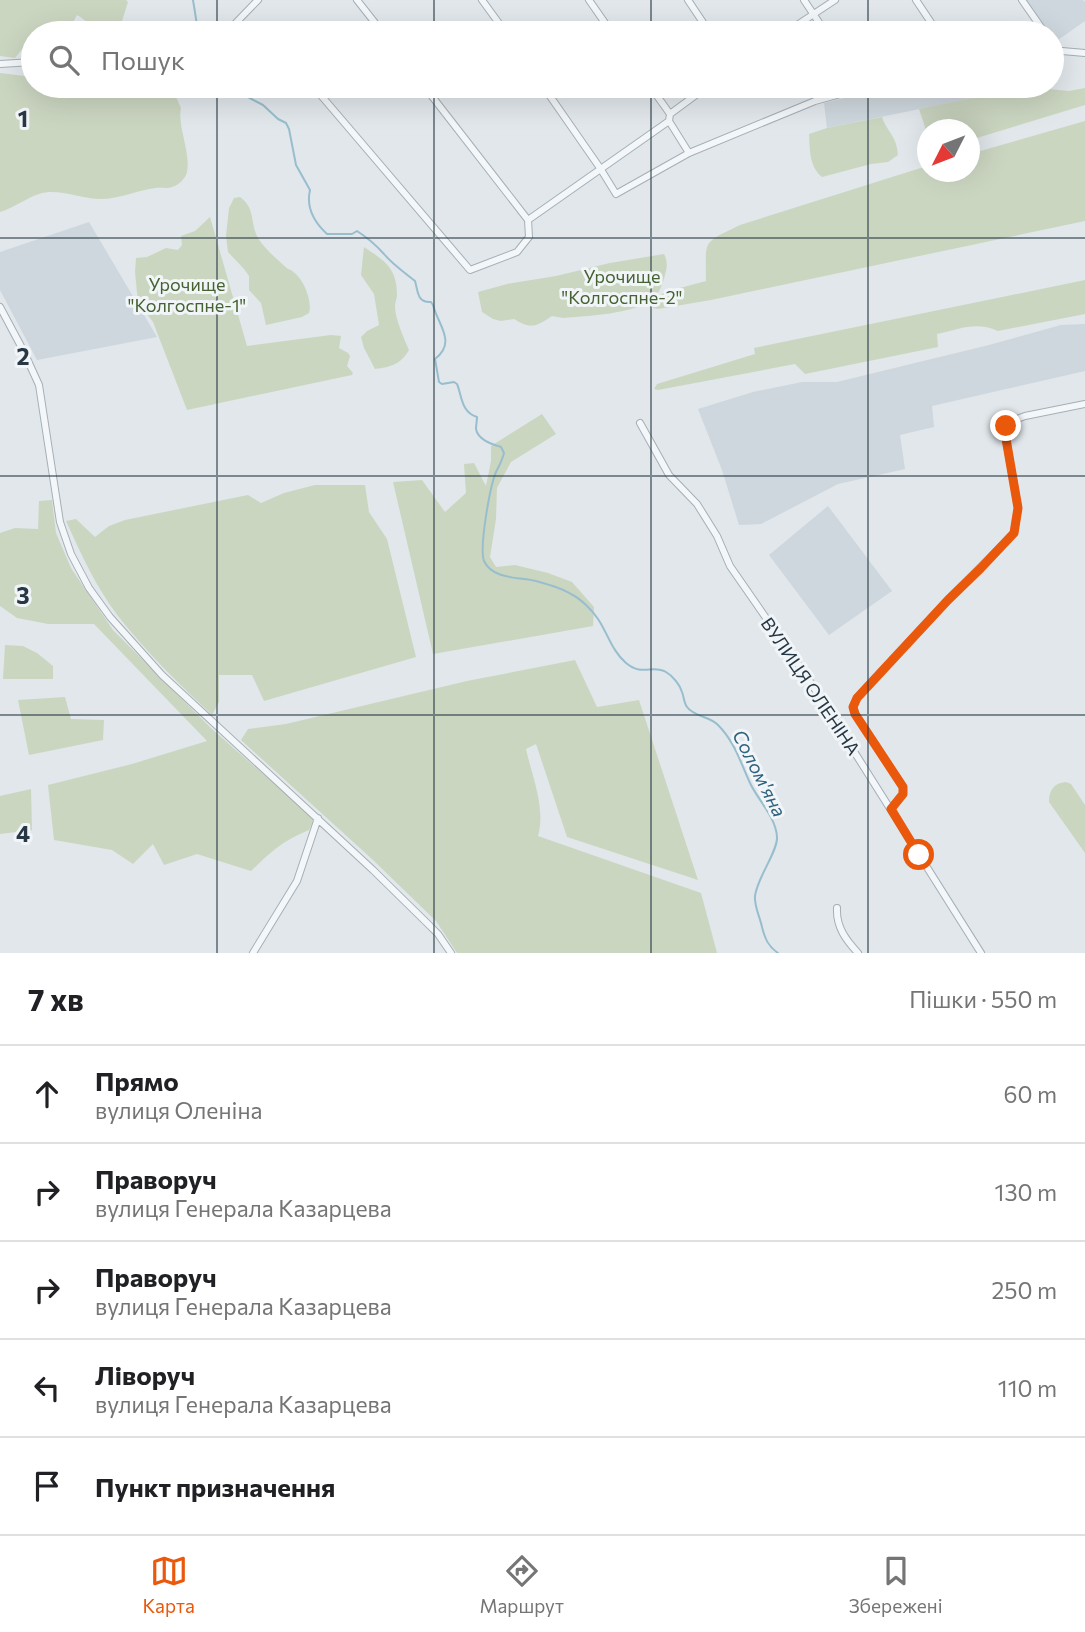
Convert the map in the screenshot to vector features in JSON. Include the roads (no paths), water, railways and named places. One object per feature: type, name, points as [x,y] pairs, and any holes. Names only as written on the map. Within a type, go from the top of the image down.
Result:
[{"type":"street","points":[[238,21],[258,0]]},
{"type":"street","points":[[356,0],[373,21]]},
{"type":"street","points":[[482,0],[497,21]]},
{"type":"street","points":[[589,0],[604,21]]},
{"type":"street","points":[[688,0],[702,21]]},
{"type":"street","points":[[804,0],[818,21]]},
{"type":"street","points":[[803,21],[835,0]]},
{"type":"street","points":[[916,0],[930,21]]},
{"type":"street","points":[[1022,0],[1037,21]]},
{"type":"street","points":[[1064,51],[1085,52]]},
{"type":"street","points":[[0,64],[21,63]]},
{"type":"street","points":[[323,98],[470,270],[517,252],[530,237],[528,220],[433,98]]},
{"type":"street","points":[[551,98],[616,194],[689,153],[824,98]]},
{"type":"street","points":[[658,98],[689,153]]},
{"type":"street","points":[[528,220],[693,98]]},
{"type":"street","points":[[0,307],[39,385],[60,522],[71,554],[89,588],[110,617],[162,675],[318,818],[427,923],[451,953]]},
{"type":"street","points":[[891,809],[903,794],[903,787],[855,714],[853,707],[857,698],[1014,533],[1018,508],[1005,433],[1009,422],[1085,404]]},
{"type":"street","name":"ВУЛИЦЯ ОЛЕНІНА","points":[[640,423],[669,475],[697,504],[717,536],[730,566],[809,680],[981,953]]},
{"type":"street","points":[[253,953],[298,881],[318,818]]},
{"type":"street","points":[[837,908],[836,920],[847,941],[858,953]]},
{"type":"waterway","name":"Солом'яна","points":[[193,0],[196,21]]},
{"type":"waterway","name":"Солом'яна","points":[[250,98],[286,123],[296,165],[310,190],[310,208],[322,229],[327,234],[352,234],[357,231],[415,281],[423,301],[433,305],[445,340],[445,346],[435,359],[439,382],[457,384],[465,408],[477,417],[476,429],[479,436],[501,447],[504,453],[494,479],[486,517],[483,554],[488,567],[500,575],[554,586],[579,599],[596,616],[626,663],[637,669],[656,669],[669,674],[680,686],[685,704],[690,710],[715,722],[729,739],[776,830],[776,843],[759,881],[755,900],[766,939],[778,953]]},
{"type":"park label","name":"Урочище \"Колгоспне-2\"","points":[[622,286]]},
{"type":"park label","name":"Урочище \"Колгоспне-1\"","points":[[187,294]]}]
